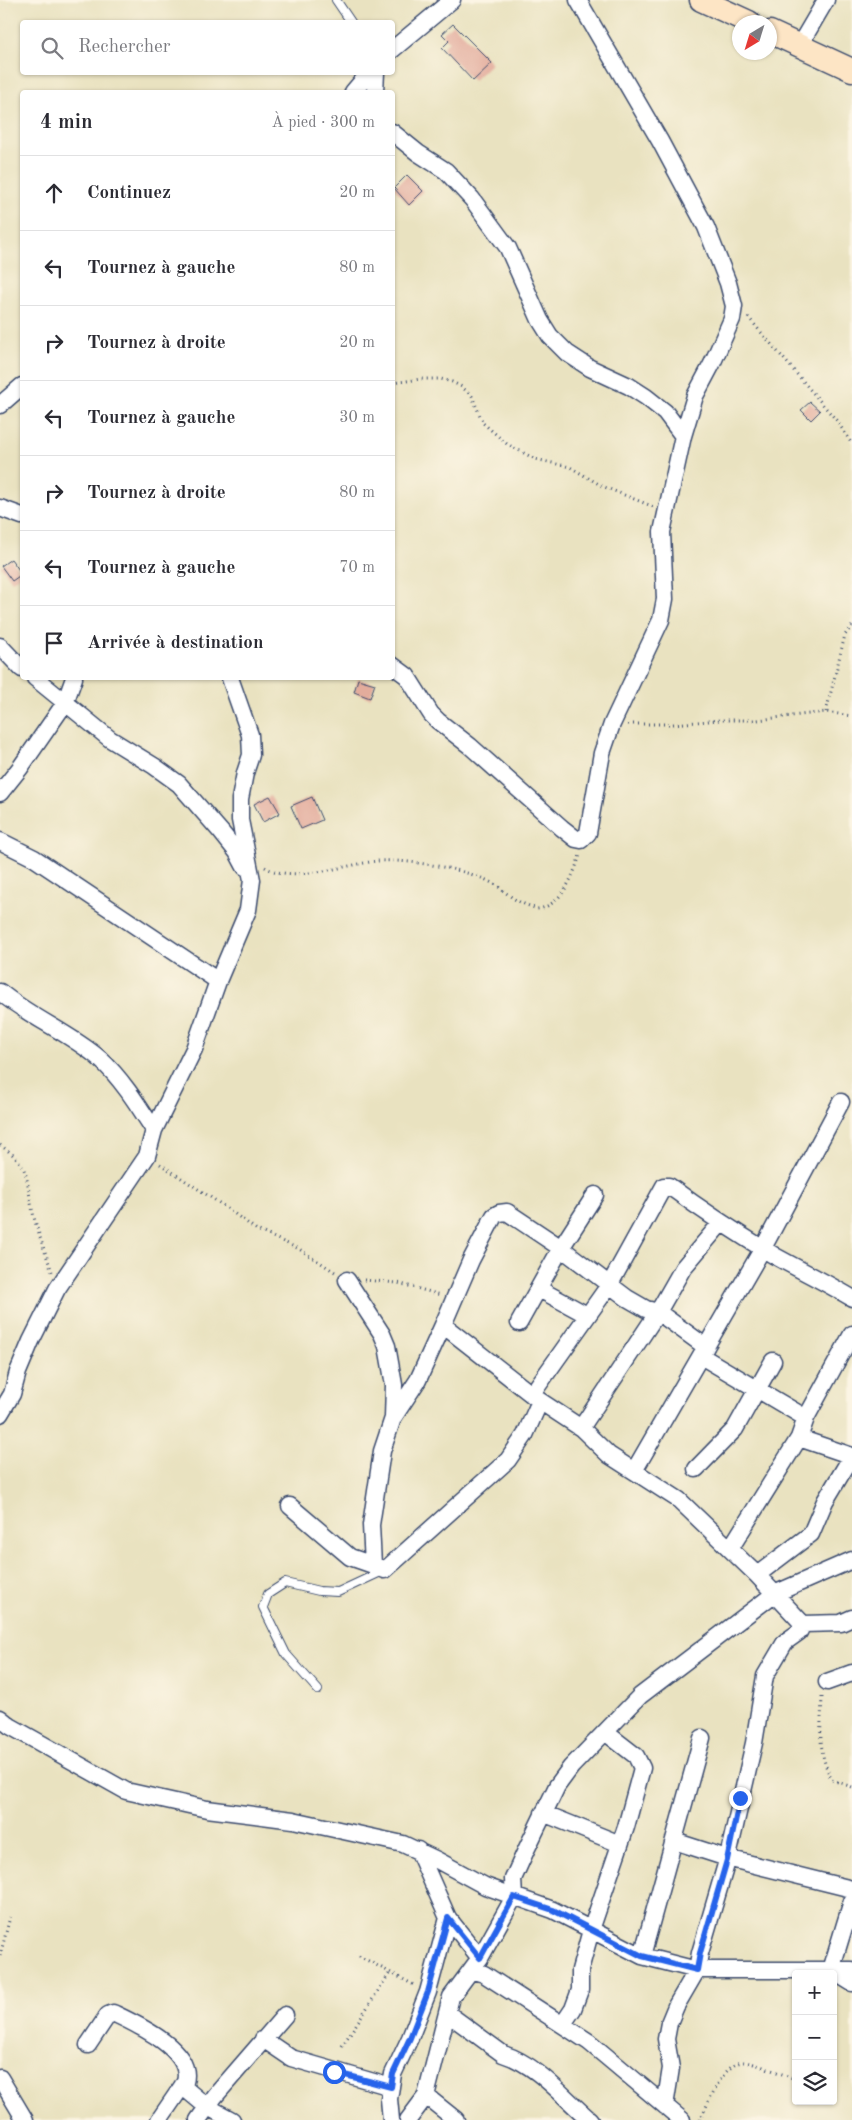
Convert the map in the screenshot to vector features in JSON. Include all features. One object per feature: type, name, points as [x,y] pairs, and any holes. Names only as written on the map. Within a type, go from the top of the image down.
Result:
[{"type":"street","points":[[395,48],[452,0]]},
{"type":"street","points":[[395,667],[407,676],[425,706],[438,721],[470,746],[562,828],[576,839],[586,838],[595,799],[602,753],[612,724],[661,620],[665,598],[662,532],[682,436],[695,396],[732,319],[734,306],[730,289],[706,227],[655,132],[578,0]]},
{"type":"street","points":[[701,0],[734,15]]},
{"type":"street","points":[[799,46],[826,0]]},
{"type":"street","points":[[777,35],[852,70]]},
{"type":"street","points":[[355,90],[367,75]]},
{"type":"street","points":[[375,90],[376,75]]},
{"type":"street","points":[[395,135],[418,154],[446,171],[457,181],[481,211],[508,248],[540,320],[550,336],[567,353],[590,368],[629,386],[646,397],[665,412],[682,436]]},
{"type":"street","points":[[0,406],[20,388]]},
{"type":"street","points":[[0,508],[20,515]]},
{"type":"street","points":[[0,646],[20,667]]},
{"type":"street","points":[[37,680],[110,739],[179,784],[236,852],[252,880]]},
{"type":"street","points":[[0,793],[20,768],[64,703],[73,680]]},
{"type":"street","points":[[0,1414],[12,1394],[31,1341],[57,1289],[147,1156],[154,1130],[194,1049],[218,981],[248,910],[252,880],[240,820],[240,799],[251,755],[250,735],[231,680]]},
{"type":"street","points":[[0,841],[34,858],[218,981]]},
{"type":"street","points":[[0,992],[16,1006],[100,1059],[126,1090],[154,1130]]},
{"type":"street","points":[[634,1470],[763,1248],[842,1102]]},
{"type":"street","points":[[379,1568],[508,1460],[525,1435],[536,1397],[587,1315],[610,1284],[664,1186],[668,1186],[721,1223],[852,1298]]},
{"type":"street","points":[[519,1323],[595,1195]]},
{"type":"street","points":[[379,1568],[371,1525],[382,1451],[393,1418],[418,1380],[453,1298],[494,1216],[499,1213],[507,1212],[562,1248],[627,1298],[646,1309],[658,1312],[703,1352],[757,1389],[806,1418]]},
{"type":"street","points":[[581,1428],[658,1312],[683,1268],[721,1223]]},
{"type":"street","points":[[347,1280],[377,1326],[387,1346],[394,1385],[393,1418]]},
{"type":"street","points":[[539,1289],[587,1315]]},
{"type":"street","points":[[443,1325],[536,1397],[581,1428],[609,1455],[679,1500],[758,1575],[803,1624],[841,1623],[852,1618]]},
{"type":"street","points":[[730,1548],[799,1438],[806,1418],[852,1334]]},
{"type":"street","points":[[696,1469],[735,1428],[773,1361]]},
{"type":"street","points":[[758,1575],[811,1534],[825,1501],[852,1456],[799,1438]]},
{"type":"street","points":[[290,1506],[350,1557],[379,1568]]},
{"type":"street","points":[[408,2120],[426,2096],[451,1998],[476,1964],[514,1897],[513,1879],[543,1813],[557,1786],[567,1773],[648,1690],[774,1594],[852,1560]]},
{"type":"street","points":[[675,2116],[671,2068],[666,2038],[669,2023],[676,2006],[697,1970],[700,1953],[727,1858],[754,1743],[766,1676],[780,1648],[799,1632],[803,1624]]},
{"type":"street","points":[[827,1682],[852,1672]]},
{"type":"street","points":[[0,1718],[10,1726],[126,1791],[207,1809],[293,1820],[403,1844],[485,1886],[553,1910],[642,1956],[697,1970],[792,1970]]},
{"type":"street","points":[[563,2024],[573,2009],[580,1990],[580,1970],[591,1930],[620,1844],[642,1768],[636,1756],[605,1732]]},
{"type":"street","points":[[642,1956],[702,1738]]},
{"type":"street","points":[[543,1813],[620,1844]]},
{"type":"street","points":[[674,1841],[727,1858],[852,1889]]},
{"type":"street","points":[[418,1850],[448,1918],[484,1974],[588,2042],[675,2116]]},
{"type":"street","points":[[831,1970],[852,1901]]},
{"type":"street","points":[[391,2120],[389,2100],[393,2074],[410,2038],[428,1992],[448,1918]]},
{"type":"street","points":[[837,1970],[852,1970]]},
{"type":"street","points":[[837,1974],[852,1983]]},
{"type":"street","points":[[88,2045],[108,2015],[114,2013],[161,2039],[181,2060],[186,2076],[182,2086],[159,2120]]},
{"type":"street","points":[[447,2013],[503,2054],[512,2057],[542,2077],[590,2120]]},
{"type":"street","points":[[202,2113],[285,2015]]},
{"type":"street","points":[[263,2039],[291,2058],[391,2087]]},
{"type":"street","points":[[0,2078],[25,2120]]},
{"type":"street","points":[[182,2086],[202,2113],[232,2120]]},
{"type":"street","points":[[426,2096],[456,2120]]},
{"type":"lane","points":[[336,0],[350,20]]},
{"type":"lane","points":[[318,1690],[286,1654],[263,1607],[268,1594],[284,1584],[319,1591],[338,1592],[379,1568]]},
{"type":"path","points":[[734,306],[748,316],[837,421],[852,444]]},
{"type":"path","points":[[395,383],[421,379],[442,379],[452,382],[462,387],[472,396],[482,423],[507,444],[535,460],[570,467],[602,486],[666,512]]},
{"type":"path","points":[[826,712],[844,641],[852,626]]},
{"type":"path","points":[[612,724],[672,724],[720,720],[757,720],[826,712],[852,716]]},
{"type":"path","points":[[244,842],[257,862],[272,871],[308,874],[380,861],[404,862],[455,869],[475,874],[496,884],[511,897],[537,909],[552,904],[560,895],[573,874],[586,838]]},
{"type":"path","points":[[0,1145],[20,1161],[28,1176],[32,1209],[57,1289]]},
{"type":"path","points":[[147,1156],[224,1206],[256,1230],[299,1248],[323,1262],[347,1280],[378,1280],[398,1283],[453,1298]]},
{"type":"path","points":[[827,1682],[822,1693],[820,1749],[824,1766],[832,1780],[852,1787]]},
{"type":"path","points":[[0,1956],[10,1917]]},
{"type":"path","points":[[359,1956],[392,1971],[428,1992]]},
{"type":"path","points":[[342,2046],[392,1971]]},
{"type":"path","points":[[700,2120],[726,2071],[734,2064],[744,2062],[792,2078]]},
{"type":"building","points":[[453,24],[492,63],[473,81],[442,48],[449,41],[442,34]]},
{"type":"building","points":[[407,175],[423,191],[409,205],[395,187]]},
{"type":"building","points":[[810,402],[820,411],[811,420],[801,410]]},
{"type":"building","points":[[11,559],[20,571],[20,575],[12,581],[1,566]]},
{"type":"building","points":[[358,680],[375,684],[370,698],[354,692]]},
{"type":"building","points":[[270,796],[280,813],[263,822],[254,804]]},
{"type":"building","points":[[312,797],[322,820],[301,829],[291,806]]},
{"type":"route","points":[[334,2072],[391,2087],[393,2074],[410,2038],[428,1992],[448,1918],[480,1958],[514,1897],[553,1910],[642,1956],[697,1970],[700,1953],[727,1860],[740,1798]]}]
